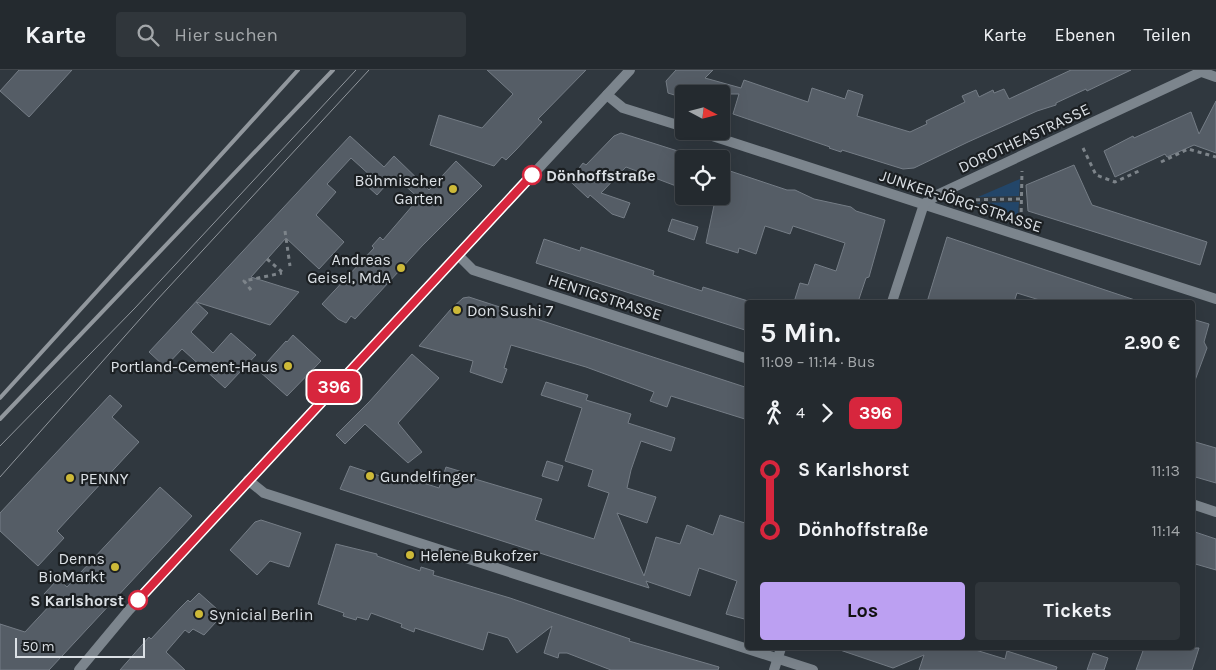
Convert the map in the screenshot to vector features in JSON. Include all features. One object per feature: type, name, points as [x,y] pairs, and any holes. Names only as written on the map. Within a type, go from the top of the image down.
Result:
[{"type":"street","points":[[79,670],[129,610],[248,480],[630,70]]},
{"type":"street","points":[[1201,71],[1216,77]]},
{"type":"street","name":"DOROTHEASTRASSE","points":[[924,204],[939,194],[1201,71]]},
{"type":"street","points":[[607,95],[623,108],[675,124]]},
{"type":"street","name":"JUNKER-JÖRG-STRASSE","points":[[725,140],[1216,299]]},
{"type":"street","points":[[893,300],[924,204]]},
{"type":"street","name":"HENTIGSTRASSE","points":[[458,255],[473,270],[745,358]]},
{"type":"street","points":[[248,480],[264,493],[745,648]]},
{"type":"street","points":[[1195,505],[1216,512]]},
{"type":"street","points":[[752,650],[813,670]]},
{"type":"street","points":[[774,670],[780,650]]},
{"type":"path","points":[[1083,148],[1096,175],[1115,182],[1139,171]]},
{"type":"path","points":[[1161,162],[1188,149],[1216,157]]},
{"type":"path","points":[[1021,220],[1022,171]]},
{"type":"path","points":[[958,200],[1021,199]]},
{"type":"path","points":[[285,231],[290,266]]},
{"type":"path","points":[[251,290],[244,280],[282,273],[267,259]]},
{"type":"shaded area","points":[[1020,179],[1019,196],[978,197]]},
{"type":"shaded area","points":[[1019,202],[1018,216],[977,203]]},
{"type":"building","points":[[19,70],[72,70],[29,117],[0,91]]},
{"type":"building","points":[[487,70],[586,70],[538,119],[542,122],[516,150],[506,160],[502,157],[494,166],[430,145],[439,115],[482,128],[513,94]]},
{"type":"building","points":[[676,70],[713,70],[705,78],[741,88],[744,80],[808,102],[812,88],[845,99],[848,90],[863,95],[857,116],[910,132],[927,124],[926,121],[965,102],[962,96],[976,90],[979,97],[993,90],[994,93],[1004,89],[1009,99],[1071,70],[1131,70],[914,168],[903,169],[842,150],[841,152],[733,114],[739,94],[730,94],[730,85],[675,85],[675,95],[668,93],[666,81]]},
{"type":"building","points":[[1216,101],[1216,153],[1194,145],[1167,157],[1165,154],[1115,177],[1104,151],[1133,136],[1134,138],[1191,112],[1199,134]]},
{"type":"building","points":[[621,133],[675,150],[675,186],[626,167],[601,193],[630,203],[624,218],[612,214],[590,195],[588,198],[572,183],[572,177],[583,163],[586,165],[614,136]]},
{"type":"building","points":[[350,136],[384,167],[394,156],[429,190],[456,161],[482,186],[422,246],[355,319],[351,316],[346,323],[338,319],[322,304],[374,248],[372,246],[380,237],[383,240],[419,198],[394,176],[377,195],[365,184],[372,177],[351,158],[327,184],[336,192],[316,215],[344,242],[319,269],[286,238],[251,277],[299,292],[270,325],[196,302],[208,313],[191,332],[213,353],[231,333],[256,355],[225,388],[182,349],[165,367],[149,352]]},
{"type":"building","points":[[1074,165],[1092,205],[1207,242],[1200,265],[1028,211],[1026,185]]},
{"type":"building","points":[[730,171],[787,190],[795,190],[814,199],[851,207],[856,211],[885,220],[869,277],[866,278],[859,300],[795,300],[800,283],[808,285],[815,264],[836,271],[845,243],[793,226],[790,234],[765,226],[756,254],[739,248],[738,253],[706,243],[714,205],[730,205]]},
{"type":"building","points":[[672,219],[698,227],[694,240],[668,231]]},
{"type":"building","points":[[947,237],[1135,300],[1040,300],[1017,293],[1015,300],[928,300]]},
{"type":"building","points":[[544,239],[580,251],[581,247],[654,271],[653,275],[702,291],[703,287],[745,300],[745,330],[536,263]]},
{"type":"building","points":[[469,297],[745,387],[745,419],[671,396],[667,407],[650,401],[654,392],[586,367],[511,345],[504,368],[507,369],[502,383],[470,372],[473,361],[419,346],[463,298]]},
{"type":"building","points":[[1195,320],[1209,324],[1204,342],[1207,348],[1195,380]]},
{"type":"building","name":"Portland-Cement-Haus","points":[[293,335],[321,361],[287,396],[259,371]]},
{"type":"building","points":[[412,354],[439,378],[398,423],[422,452],[408,463],[365,424],[345,444],[336,435]]},
{"type":"building","points":[[546,382],[588,395],[586,400],[631,414],[628,423],[675,438],[671,451],[641,441],[631,470],[627,488],[656,497],[647,523],[617,513],[644,576],[656,537],[680,544],[687,525],[713,535],[720,515],[745,523],[745,619],[726,614],[737,581],[699,568],[690,596],[646,581],[649,588],[340,489],[350,466],[383,477],[384,472],[390,472],[439,488],[446,467],[476,476],[475,479],[542,499],[535,520],[594,539],[609,493],[588,486],[593,470],[565,461],[582,408],[541,395]]},
{"type":"building","name":"PENNY","points":[[110,395],[122,406],[112,417],[139,442],[57,531],[64,538],[38,566],[0,531],[0,513]]},
{"type":"building","points":[[1195,442],[1216,448],[1216,483],[1195,477]]},
{"type":"building","points":[[547,461],[563,466],[558,481],[542,476]]},
{"type":"building","name":"Denns BioMarkt","points":[[160,487],[192,516],[49,670],[0,670],[0,624],[25,632],[52,603],[44,594],[58,579],[67,587]]},
{"type":"building","points":[[261,520],[301,533],[289,567],[270,561],[257,575],[230,550],[255,522]]},
{"type":"building","points":[[1195,532],[1216,539],[1216,570],[1195,564]]},
{"type":"building","points":[[336,544],[377,554],[377,556],[420,571],[421,567],[434,571],[433,575],[510,598],[630,639],[629,641],[719,667],[718,670],[611,670],[567,653],[559,653],[558,658],[544,653],[552,626],[517,653],[508,638],[488,632],[483,650],[415,628],[414,632],[401,627],[402,624],[371,613],[368,620],[357,617],[356,620],[343,616],[344,613],[318,604]]},
{"type":"building","points":[[199,593],[218,610],[211,617],[216,622],[204,635],[193,629],[189,633],[185,630],[166,652],[185,670],[120,670],[149,637],[151,639],[188,600],[190,602]]},
{"type":"building","points":[[1195,648],[1199,648],[1192,670],[1136,670],[1143,650],[1195,650]]},
{"type":"building","points":[[840,650],[976,650],[1005,659],[1007,651],[1057,667],[1056,670],[919,670],[924,655],[893,668]]},
{"type":"building","points":[[1093,653],[1108,658],[1104,670],[1087,670]]},
{"type":"tram line","points":[[0,446],[135,308],[356,70]]},
{"type":"tram line","points":[[0,477],[156,301],[369,70]]},
{"type":"railway","points":[[0,398],[298,70]]},
{"type":"railway","points":[[0,419],[333,70]]},
{"type":"bus line","name":"396","points":[[138,600],[532,175]]},
{"type":"place","name":"Dönhoffstraße","points":[[532,175]]},
{"type":"place","name":"Böhmischer Garten","points":[[453,189]]},
{"type":"place","name":"Andreas Geisel, MdA","points":[[401,268]]},
{"type":"place","name":"Don Sushi 7","points":[[457,310]]},
{"type":"place","name":"Portland-Cement-Haus","points":[[288,366]]},
{"type":"place","name":"Gundelfinger","points":[[370,476]]},
{"type":"place","name":"PENNY","points":[[70,478]]},
{"type":"place","name":"Helene Bukofzer","points":[[410,555]]},
{"type":"place","name":"Denns BioMarkt","points":[[115,567]]},
{"type":"place","name":"S Karlshorst","points":[[138,600]]},
{"type":"place","name":"Synicial Berlin","points":[[199,614]]}]
